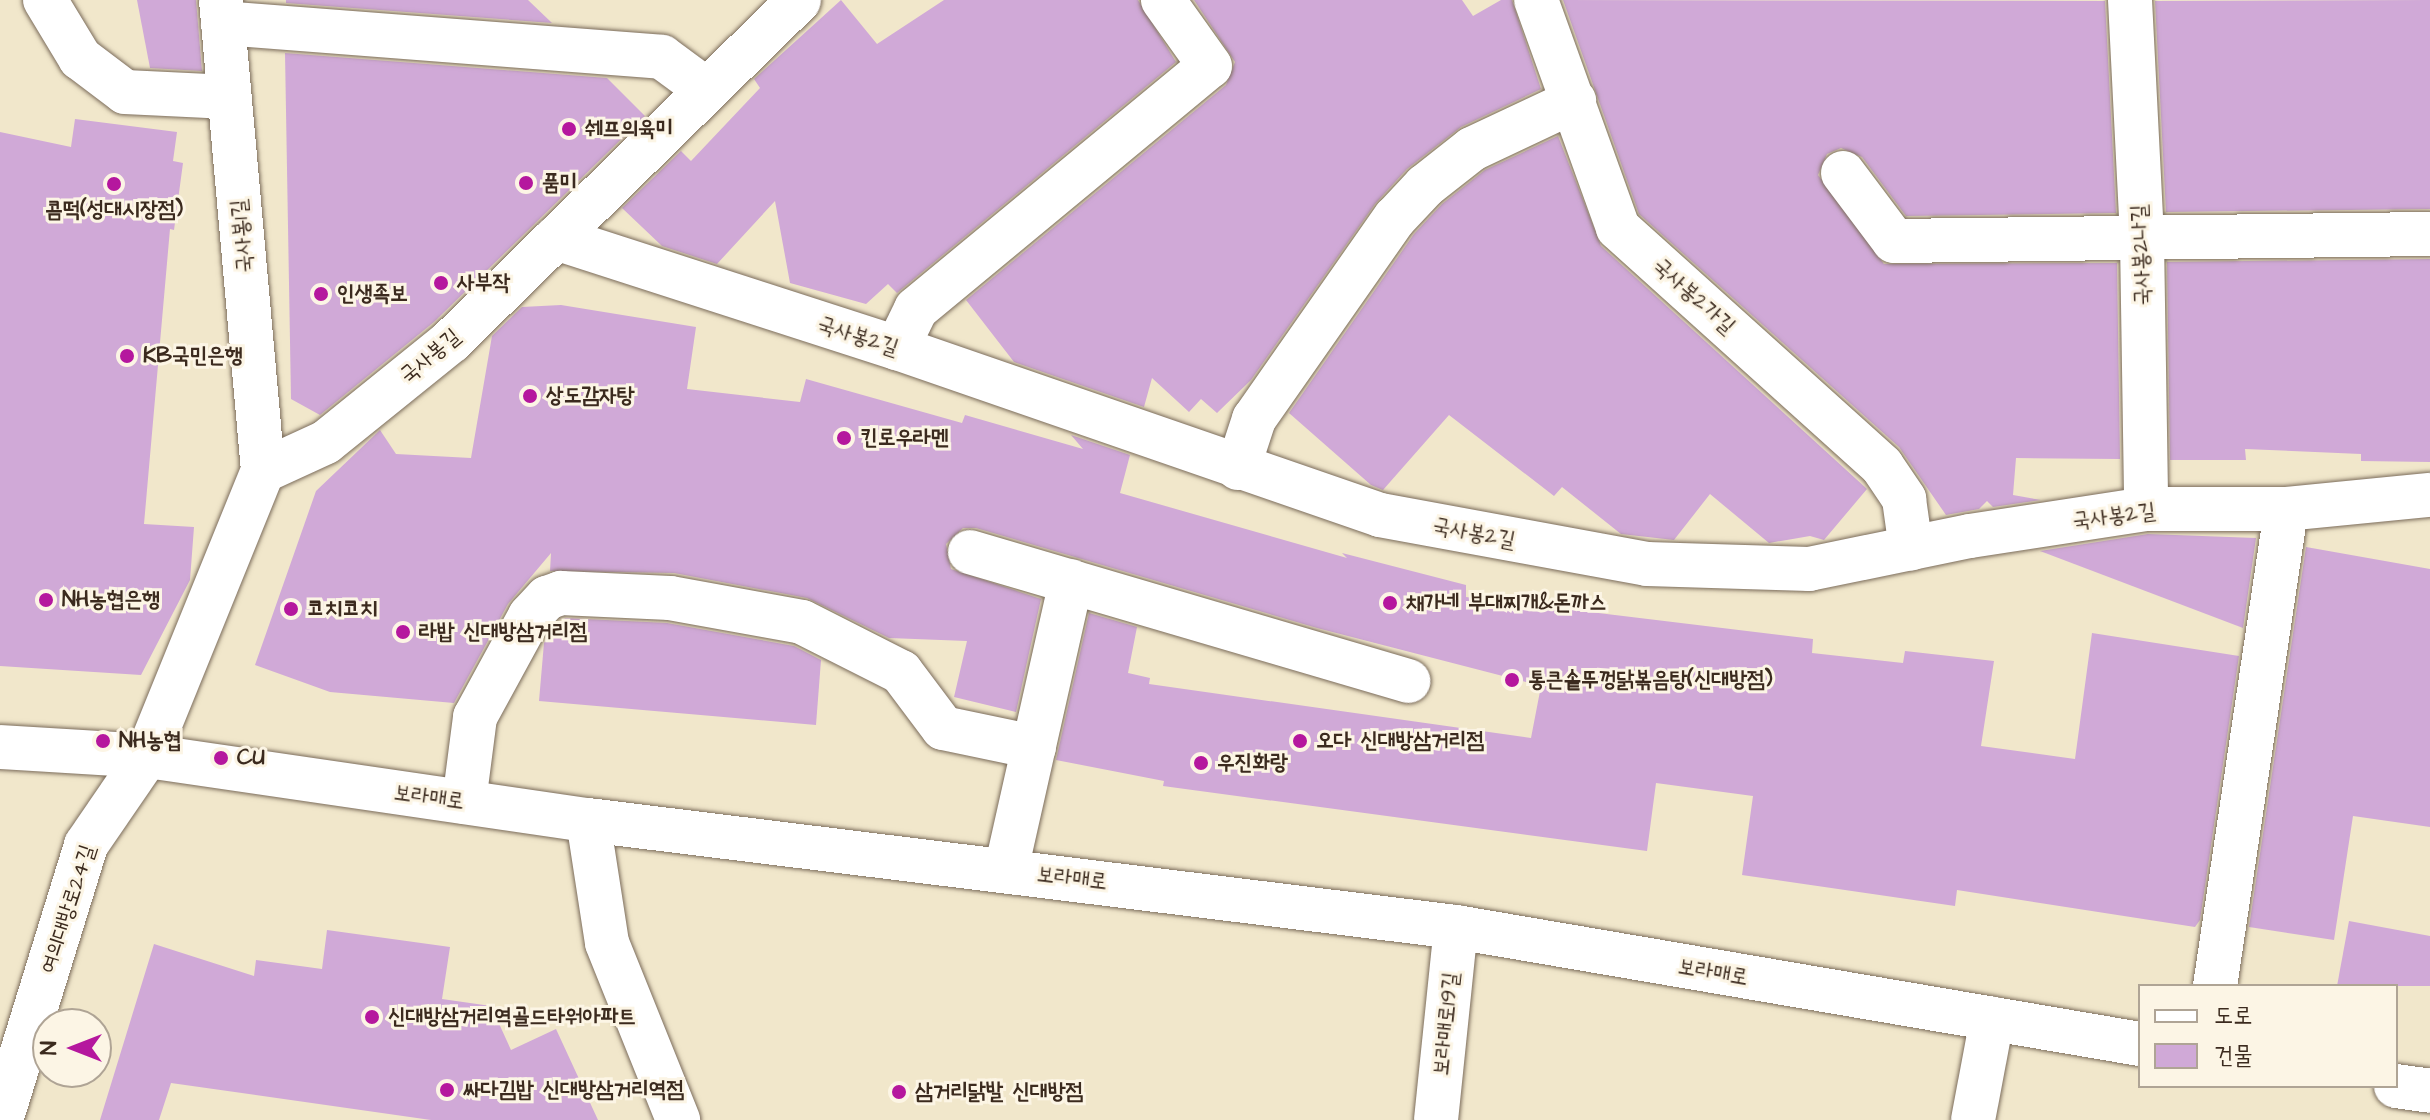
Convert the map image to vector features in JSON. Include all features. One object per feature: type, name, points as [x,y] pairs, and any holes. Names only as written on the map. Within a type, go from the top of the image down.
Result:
[{"type":"street","points":[[45,0],[80,58],[125,92],[229,97]]},
{"type":"street","name":"국사봉길","points":[[263,471],[326,442],[451,341],[704,88],[799,0]]},
{"type":"street","points":[[897,348],[916,309],[1210,66],[1163,0]]},
{"type":"street","name":"국사봉2가길","points":[[1536,0],[1618,228],[1882,466],[1904,499],[1911,549]]},
{"type":"street","name":"국사봉2나길","points":[[2130,0],[2142,240],[2146,509]]},
{"type":"street","points":[[222,11],[662,57],[704,88]]},
{"type":"street","name":"국사봉1길","points":[[222,11],[263,471]]},
{"type":"street","points":[[1238,468],[1254,419],[1395,218],[1425,186],[1472,149],[1574,101]]},
{"type":"street","points":[[1843,173],[1894,241],[2430,234]]},
{"type":"street","name":"국사봉2길","points":[[556,238],[897,348],[1380,515],[1647,564],[1809,569],[2146,509],[2286,509],[2430,495]]},
{"type":"street","points":[[147,756],[263,471]]},
{"type":"street","points":[[2215,984],[2286,509]]},
{"type":"street","points":[[970,552],[1408,681]]},
{"type":"street","points":[[1006,870],[1071,581]]},
{"type":"street","points":[[464,802],[475,717],[530,616],[547,598],[561,593],[670,598],[802,622],[901,672],[943,728],[1034,747]]},
{"type":"street","name":"보라매로","points":[[0,747],[147,756],[588,820],[1456,927],[2138,1044]]},
{"type":"street","name":"여의대방로24길","points":[[1,1120],[86,845],[147,756]]},
{"type":"street","points":[[588,820],[607,943],[678,1120]]},
{"type":"street","name":"보라매로19길","points":[[1436,1120],[1456,927]]},
{"type":"street","points":[[1973,1120],[1992,1019]]},
{"type":"street","points":[[2398,1086],[2430,1091]]},
{"type":"building","points":[[137,0],[196,0],[202,71],[150,68]]},
{"type":"building","points":[[286,0],[528,0],[552,23],[286,3]]},
{"type":"building","points":[[841,0],[877,44],[944,0],[1138,0],[1176,62],[897,293],[888,284],[866,304],[790,283],[775,201],[717,264],[662,246],[622,208],[681,151],[691,161],[760,88],[754,79]]},
{"type":"building","points":[[1194,0],[1462,0],[1473,16],[1501,0],[1512,0],[1541,89],[1461,127],[1407,169],[1375,204],[1251,380],[1217,413],[1201,399],[1189,412],[1152,378],[1144,407],[1014,362],[966,300],[1226,85],[1235,62]]},
{"type":"building","points":[[1563,0],[2105,1],[2116,213],[1906,216],[1862,157],[1841,148],[1827,154],[1818,175],[1884,264],[2117,263],[2120,459],[2016,458],[2013,495],[2041,500],[1993,507],[1987,501],[1979,509],[1946,515],[1899,447],[1639,214]]},
{"type":"building","points":[[2430,0],[2430,209],[2166,212],[2155,1]]},
{"type":"building","points":[[285,53],[607,78],[645,116],[434,322],[320,415],[291,399]]},
{"type":"building","points":[[75,119],[177,132],[173,161],[183,163],[174,230],[170,229],[144,524],[194,527],[190,580],[141,675],[0,666],[0,132],[71,147]]},
{"type":"building","points":[[1558,136],[1601,246],[1867,489],[1824,540],[1810,536],[1769,543],[1710,494],[1674,540],[1621,534],[1562,487],[1554,496],[1449,415],[1383,490],[1371,485],[1289,413],[1414,234],[1442,204],[1485,170]]},
{"type":"building","points":[[2430,259],[2430,462],[2361,461],[2361,454],[2245,449],[2246,460],[2170,460],[2167,262]]},
{"type":"building","points":[[561,305],[696,327],[687,389],[800,402],[806,379],[962,423],[965,415],[1083,449],[1071,435],[1130,455],[1120,493],[1347,558],[1342,553],[1466,585],[1466,597],[1813,639],[1812,653],[1903,663],[1905,651],[1994,661],[1981,746],[2075,759],[2092,633],[2239,656],[2200,920],[2195,927],[1957,890],[1955,906],[1742,875],[1753,796],[1656,783],[1647,851],[1163,786],[1164,781],[1056,760],[1089,613],[1137,627],[1128,673],[1150,678],[1149,684],[1531,738],[1541,686],[1317,628],[976,528],[963,528],[946,544],[951,569],[1041,599],[1016,712],[954,697],[967,641],[889,638],[807,598],[674,573],[550,571],[551,553],[508,604],[454,703],[330,692],[255,665],[316,491],[380,430],[396,454],[471,458],[492,336],[522,307]]},
{"type":"building","points":[[2148,534],[2256,538],[2243,628],[2040,551]]},
{"type":"building","points":[[2306,547],[2430,569],[2430,827],[2353,816],[2334,940],[2249,927]]},
{"type":"building","points":[[565,618],[667,623],[794,646],[821,660],[816,725],[539,701],[544,643]]},
{"type":"building","points":[[2349,921],[2430,936],[2430,986],[2337,984]]},
{"type":"building","name":"신대방삼거리역골드타워아파트","points":[[327,930],[450,947],[442,999],[491,1006],[511,1050],[556,1029],[598,1120],[431,1120],[171,1083],[159,1120],[100,1120],[154,944],[254,976],[256,960],[322,969]]},
{"type":"place","name":"쉐프의육미","points":[[569,129]]},
{"type":"place","name":"품미","points":[[526,183]]},
{"type":"place","name":"콤떡(성대시장점)","points":[[114,184]]},
{"type":"place","name":"사부작","points":[[441,283]]},
{"type":"place","name":"인생족보","points":[[321,294]]},
{"type":"place","name":"KB국민은행","points":[[127,356]]},
{"type":"place","name":"상도감자탕","points":[[530,396]]},
{"type":"place","name":"킨로우라멘","points":[[844,438]]},
{"type":"place","name":"NH농협은행","points":[[46,600]]},
{"type":"place","name":"채가네 부대찌개&돈까스","points":[[1390,603]]},
{"type":"place","name":"코치코치","points":[[291,609]]},
{"type":"place","name":"라밥 신대방삼거리점","points":[[403,632]]},
{"type":"place","name":"통큰솥뚜껑닭볶음탕(신대방점)","points":[[1512,680]]},
{"type":"place","name":"NH농협","points":[[103,741]]},
{"type":"place","name":"오다 신대방삼거리점","points":[[1300,741]]},
{"type":"place","name":"CU","points":[[221,758]]},
{"type":"place","name":"우진화랑","points":[[1201,763]]},
{"type":"place","name":"신대방삼거리역골드타워아파트","points":[[372,1017]]},
{"type":"place","name":"싸다김밥 신대방삼거리역점","points":[[447,1090]]},
{"type":"place","name":"삼거리닭발 신대방점","points":[[899,1092]]}]
